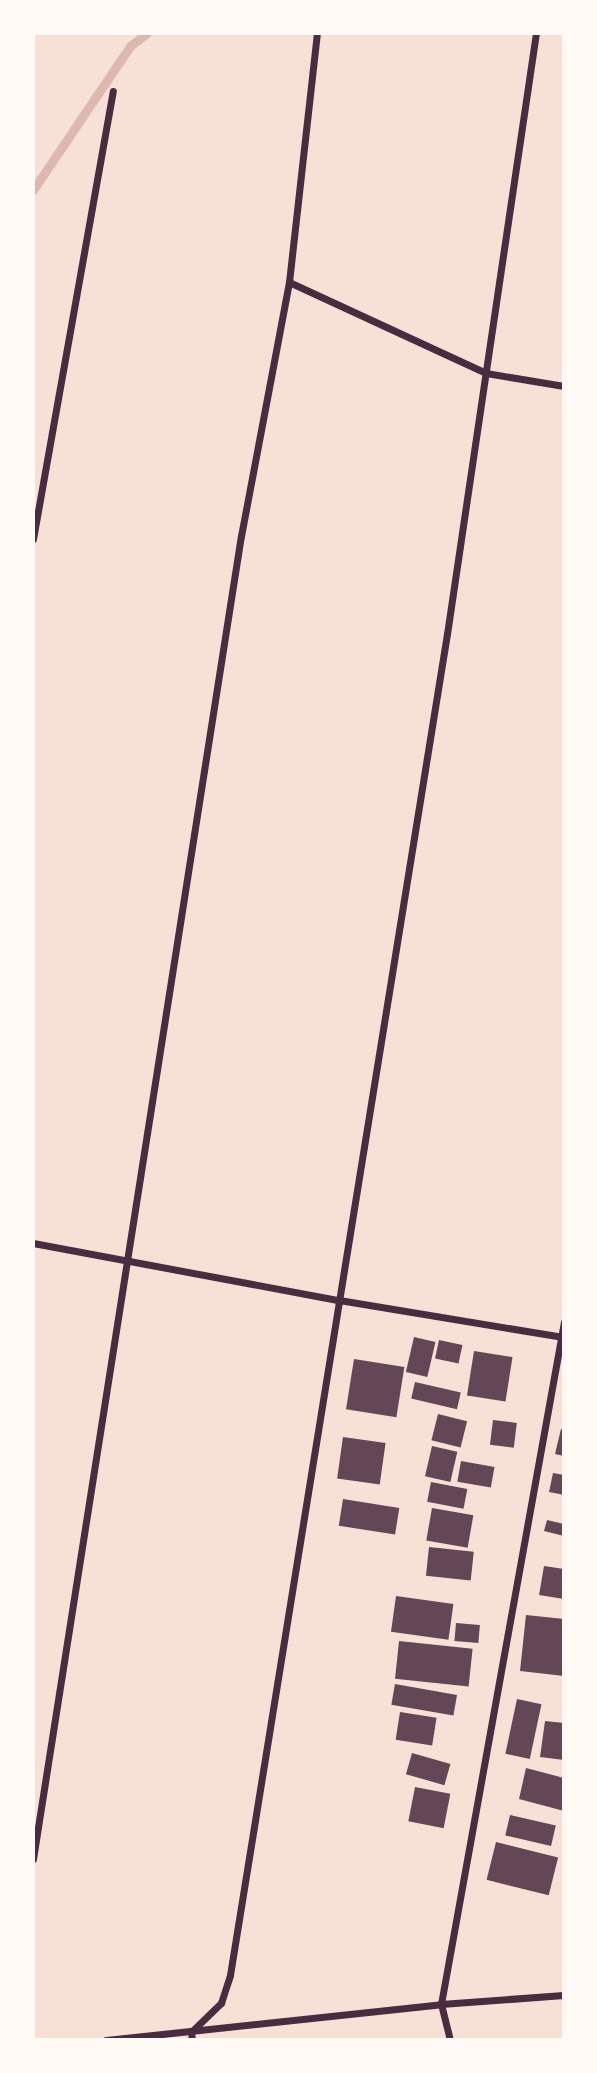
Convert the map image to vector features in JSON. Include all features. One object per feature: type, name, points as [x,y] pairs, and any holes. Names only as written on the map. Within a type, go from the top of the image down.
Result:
[{"type":"street","points":[[33,1858],[239,550],[289,282],[317,33]]},
{"type":"street","points":[[192,2036],[221,2003],[230,1976],[486,373],[536,33]]},
{"type":"street","points":[[33,539],[113,91]]},
{"type":"street","points":[[289,282],[486,373],[564,386]]},
{"type":"street","points":[[33,1243],[339,1300],[562,1337]]},
{"type":"street","points":[[450,2040],[442,2004],[564,1322]]},
{"type":"street","points":[[106,2040],[192,2036],[442,2004],[564,1995]]},
{"type":"building","points":[[414,1337],[435,1342],[427,1377],[406,1372]]},
{"type":"building","points":[[439,1340],[462,1345],[459,1364],[435,1359]]},
{"type":"building","points":[[474,1351],[513,1357],[505,1402],[467,1395]]},
{"type":"building","points":[[354,1359],[404,1367],[396,1417],[346,1409]]},
{"type":"building","points":[[415,1382],[461,1393],[457,1409],[411,1399]]},
{"type":"building","points":[[438,1414],[467,1421],[461,1447],[431,1440]]},
{"type":"building","points":[[493,1420],[517,1423],[514,1448],[490,1445]]},
{"type":"building","points":[[561,1429],[564,1430],[564,1456],[555,1454]]},
{"type":"building","points":[[343,1437],[386,1443],[380,1485],[337,1479]]},
{"type":"building","points":[[432,1446],[457,1452],[450,1482],[425,1476]]},
{"type":"building","points":[[461,1461],[494,1467],[491,1488],[457,1482]]},
{"type":"building","points":[[553,1473],[564,1475],[564,1495],[549,1492]]},
{"type":"building","points":[[431,1482],[467,1489],[464,1509],[427,1502]]},
{"type":"building","points":[[343,1499],[399,1508],[395,1535],[339,1526]]},
{"type":"building","points":[[432,1508],[473,1515],[468,1548],[426,1540]]},
{"type":"building","points":[[547,1520],[564,1524],[564,1536],[544,1531]]},
{"type":"building","points":[[429,1547],[474,1552],[471,1581],[426,1576]]},
{"type":"building","points":[[544,1566],[564,1569],[564,1599],[539,1595]]},
{"type":"building","points":[[396,1596],[453,1604],[448,1640],[391,1632]]},
{"type":"building","points":[[526,1615],[564,1619],[564,1676],[520,1671]]},
{"type":"building","points":[[456,1623],[480,1625],[478,1643],[454,1641]]},
{"type":"building","points":[[399,1641],[473,1649],[469,1687],[395,1679]]},
{"type":"building","points":[[395,1684],[457,1695],[453,1716],[391,1705]]},
{"type":"building","points":[[517,1699],[541,1704],[530,1759],[505,1754]]},
{"type":"building","points":[[400,1712],[437,1718],[432,1745],[396,1740]]},
{"type":"building","points":[[545,1721],[564,1723],[564,1760],[540,1757]]},
{"type":"building","points":[[412,1753],[450,1764],[444,1785],[406,1774]]},
{"type":"building","points":[[526,1768],[564,1778],[564,1811],[519,1799]]},
{"type":"building","points":[[415,1787],[450,1794],[444,1828],[408,1821]]},
{"type":"building","points":[[510,1815],[556,1826],[551,1846],[505,1835]]},
{"type":"building","points":[[496,1842],[558,1857],[549,1895],[487,1880]]},
{"type":"waterway","points":[[33,190],[130,46],[147,33]]}]
